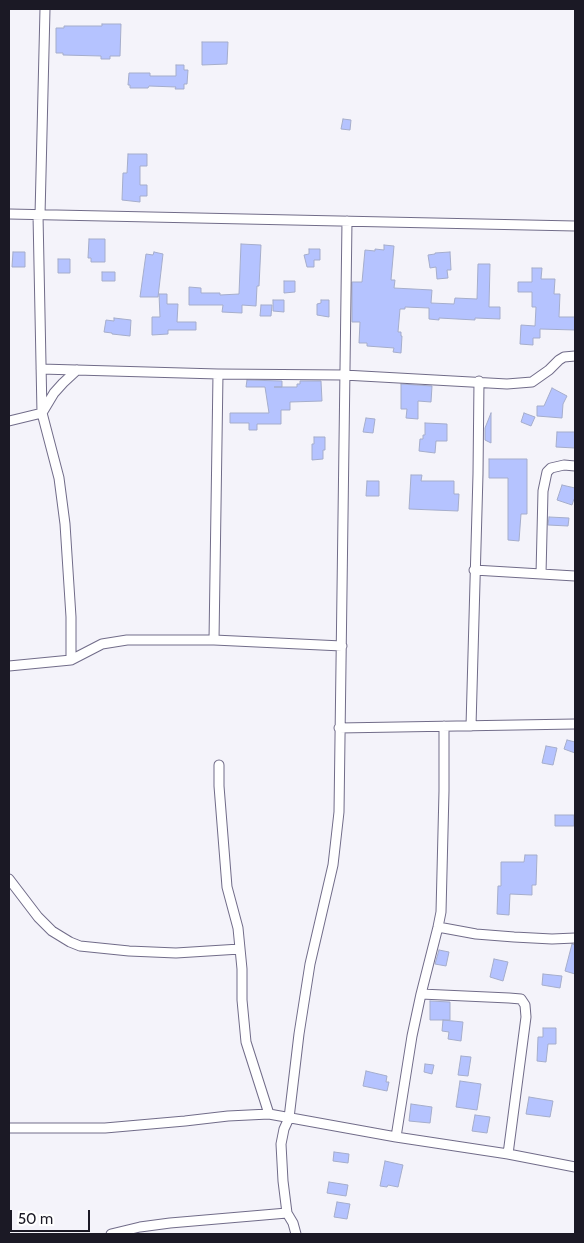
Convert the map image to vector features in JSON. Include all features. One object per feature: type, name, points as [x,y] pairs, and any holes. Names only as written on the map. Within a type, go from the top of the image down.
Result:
[{"type":"street","points":[[45,9],[38,280],[42,413],[59,478],[65,524],[71,617],[71,660]]},
{"type":"street","points":[[9,214],[575,226]]},
{"type":"street","points":[[296,1234],[293,1223],[287,1213],[281,1144],[284,1129],[289,1118],[310,964],[333,865],[339,812],[347,221]]},
{"type":"street","points":[[41,369],[344,375],[507,384],[532,382],[549,370],[558,360],[564,357],[575,356]]},
{"type":"street","points":[[9,421],[42,413],[54,393],[76,370]]},
{"type":"street","points":[[214,640],[218,374]]},
{"type":"street","points":[[470,726],[479,382]]},
{"type":"street","points":[[541,574],[543,492],[547,472],[551,468],[564,465],[575,466]]},
{"type":"street","points":[[474,570],[575,576]]},
{"type":"street","points":[[9,666],[71,660],[102,644],[127,640],[214,640],[342,646]]},
{"type":"street","points":[[340,728],[575,724]]},
{"type":"street","points":[[396,1137],[412,1036],[441,912],[444,726]]},
{"type":"street","points":[[220,765],[219,786],[227,887],[238,928],[246,1042],[269,1114]]},
{"type":"street","points":[[9,879],[38,917],[52,931],[80,946],[176,953],[240,949]]},
{"type":"street","points":[[438,927],[476,934],[552,939],[575,938]]},
{"type":"street","points":[[421,994],[521,999],[525,1005],[526,1017],[508,1154]]},
{"type":"street","points":[[9,1128],[106,1128],[228,1116],[269,1114],[575,1167]]},
{"type":"street","points":[[111,1234],[140,1227],[170,1223],[287,1213]]},
{"type":"building","points":[[102,24],[121,24],[120,56],[110,56],[110,59],[101,59],[101,56],[63,55],[63,53],[56,53],[56,28],[64,28],[64,26],[102,26]]},
{"type":"building","points":[[202,42],[228,42],[227,64],[202,65]]},
{"type":"building","points":[[176,65],[184,65],[184,70],[188,70],[187,84],[184,84],[184,89],[149,86],[148,88],[130,88],[130,85],[128,85],[129,73],[150,73],[150,76],[176,76]]},
{"type":"building","points":[[343,119],[351,120],[350,130],[341,129]]},
{"type":"building","points":[[128,154],[147,154],[147,166],[140,166],[140,185],[147,185],[147,196],[140,196],[140,202],[122,200],[123,173],[127,173]]},
{"type":"building","points":[[89,239],[105,239],[105,262],[91,262],[91,258],[88,258]]},
{"type":"building","points":[[241,244],[261,245],[256,306],[242,305],[242,313],[222,312],[223,305],[189,305],[189,287],[201,288],[201,293],[239,294]]},
{"type":"building","points":[[384,245],[394,246],[391,280],[395,280],[394,288],[432,290],[431,303],[454,304],[455,298],[477,299],[478,264],[490,264],[489,307],[500,307],[500,319],[429,319],[429,308],[405,307],[405,309],[400,309],[398,332],[401,332],[402,336],[401,353],[393,352],[394,348],[367,346],[367,343],[359,343],[360,322],[352,322],[352,282],[362,282],[365,250],[384,250]]},
{"type":"building","points":[[309,249],[320,249],[320,260],[314,260],[314,267],[307,267],[304,255],[309,254]]},
{"type":"building","points":[[13,252],[25,252],[25,267],[12,267]]},
{"type":"building","points":[[154,252],[163,254],[158,297],[140,297],[146,254],[153,255]]},
{"type":"building","points":[[450,252],[451,270],[447,270],[448,278],[437,279],[436,267],[430,268],[428,255]]},
{"type":"building","points":[[58,259],[70,259],[70,273],[58,273]]},
{"type":"building","points":[[532,268],[542,268],[541,279],[555,279],[554,294],[560,294],[559,317],[575,317],[575,330],[540,329],[540,338],[533,338],[533,345],[520,344],[521,325],[535,326],[536,307],[532,307],[532,292],[518,292],[518,282],[532,282]]},
{"type":"building","points":[[102,272],[115,272],[115,281],[102,281]]},
{"type":"building","points":[[284,281],[295,281],[295,292],[284,293]]},
{"type":"building","points":[[159,294],[167,294],[167,304],[178,304],[177,322],[196,322],[196,330],[168,330],[168,334],[152,335],[152,317],[160,317]]},
{"type":"building","points":[[273,300],[284,300],[284,312],[273,311]]},
{"type":"building","points":[[321,300],[329,300],[329,317],[317,315],[317,304],[321,303]]},
{"type":"building","points":[[261,305],[272,305],[271,316],[260,316]]},
{"type":"building","points":[[114,318],[131,320],[130,336],[104,332],[106,320],[114,321]]},
{"type":"building","points":[[247,380],[282,381],[282,387],[297,387],[300,381],[321,381],[322,401],[290,402],[290,410],[281,410],[281,424],[257,424],[257,430],[249,430],[249,423],[230,423],[230,413],[269,413],[265,387],[246,387]]},
{"type":"building","points":[[401,384],[432,386],[431,402],[418,401],[418,419],[406,418],[407,409],[401,409]]},
{"type":"building","points":[[552,388],[567,396],[563,404],[562,418],[537,416],[537,406],[544,406]]},
{"type":"building","points":[[491,413],[491,443],[485,440],[485,428]]},
{"type":"building","points":[[524,413],[535,417],[531,426],[521,422]]},
{"type":"building","points":[[366,418],[375,419],[373,433],[363,432]]},
{"type":"building","points":[[425,423],[447,424],[447,441],[436,441],[435,453],[419,451],[420,439],[423,439],[423,435],[425,435]]},
{"type":"building","points":[[557,432],[575,432],[575,448],[556,447]]},
{"type":"building","points":[[314,437],[325,437],[323,459],[312,460]]},
{"type":"building","points":[[489,459],[527,459],[527,514],[521,514],[519,541],[508,540],[508,478],[489,478]]},
{"type":"building","points":[[411,475],[422,475],[421,481],[454,481],[454,494],[459,494],[458,511],[409,509]]},
{"type":"building","points":[[367,481],[379,481],[379,496],[366,496]]},
{"type":"building","points":[[562,485],[575,488],[575,499],[572,505],[557,500]]},
{"type":"building","points":[[549,517],[569,518],[568,526],[548,525]]},
{"type":"building","points":[[567,740],[575,742],[575,753],[564,749]]},
{"type":"building","points":[[546,746],[557,748],[553,765],[542,763]]},
{"type":"building","points":[[555,815],[574,815],[574,826],[555,826]]},
{"type":"building","points":[[525,855],[537,855],[536,885],[532,885],[532,895],[510,894],[509,915],[497,914],[498,886],[501,886],[501,862],[524,862]]},
{"type":"building","points":[[572,944],[575,945],[575,974],[565,971]]},
{"type":"building","points":[[439,950],[449,952],[446,966],[435,964]]},
{"type":"building","points":[[494,959],[508,962],[503,981],[490,977]]},
{"type":"building","points":[[543,974],[562,976],[560,988],[542,985]]},
{"type":"building","points":[[430,1001],[450,1002],[450,1020],[430,1020]]},
{"type":"building","points":[[443,1020],[463,1022],[461,1041],[448,1039],[449,1032],[442,1031]]},
{"type":"building","points":[[543,1028],[556,1028],[556,1044],[548,1044],[546,1062],[537,1061],[538,1037],[543,1037]]},
{"type":"building","points":[[461,1056],[471,1057],[468,1076],[458,1075]]},
{"type":"building","points":[[425,1064],[434,1065],[432,1074],[424,1072]]},
{"type":"building","points":[[366,1071],[387,1076],[386,1082],[389,1082],[387,1091],[363,1086]]},
{"type":"building","points":[[460,1081],[481,1084],[477,1110],[456,1107]]},
{"type":"building","points":[[529,1097],[553,1101],[550,1117],[526,1114]]},
{"type":"building","points":[[411,1104],[432,1107],[430,1123],[409,1121]]},
{"type":"building","points":[[475,1115],[490,1117],[487,1133],[472,1131]]},
{"type":"building","points":[[334,1152],[349,1154],[348,1163],[333,1161]]},
{"type":"building","points":[[385,1161],[403,1165],[398,1187],[380,1186]]},
{"type":"building","points":[[329,1182],[348,1185],[346,1196],[327,1193]]},
{"type":"building","points":[[337,1202],[350,1204],[347,1219],[334,1217]]}]
